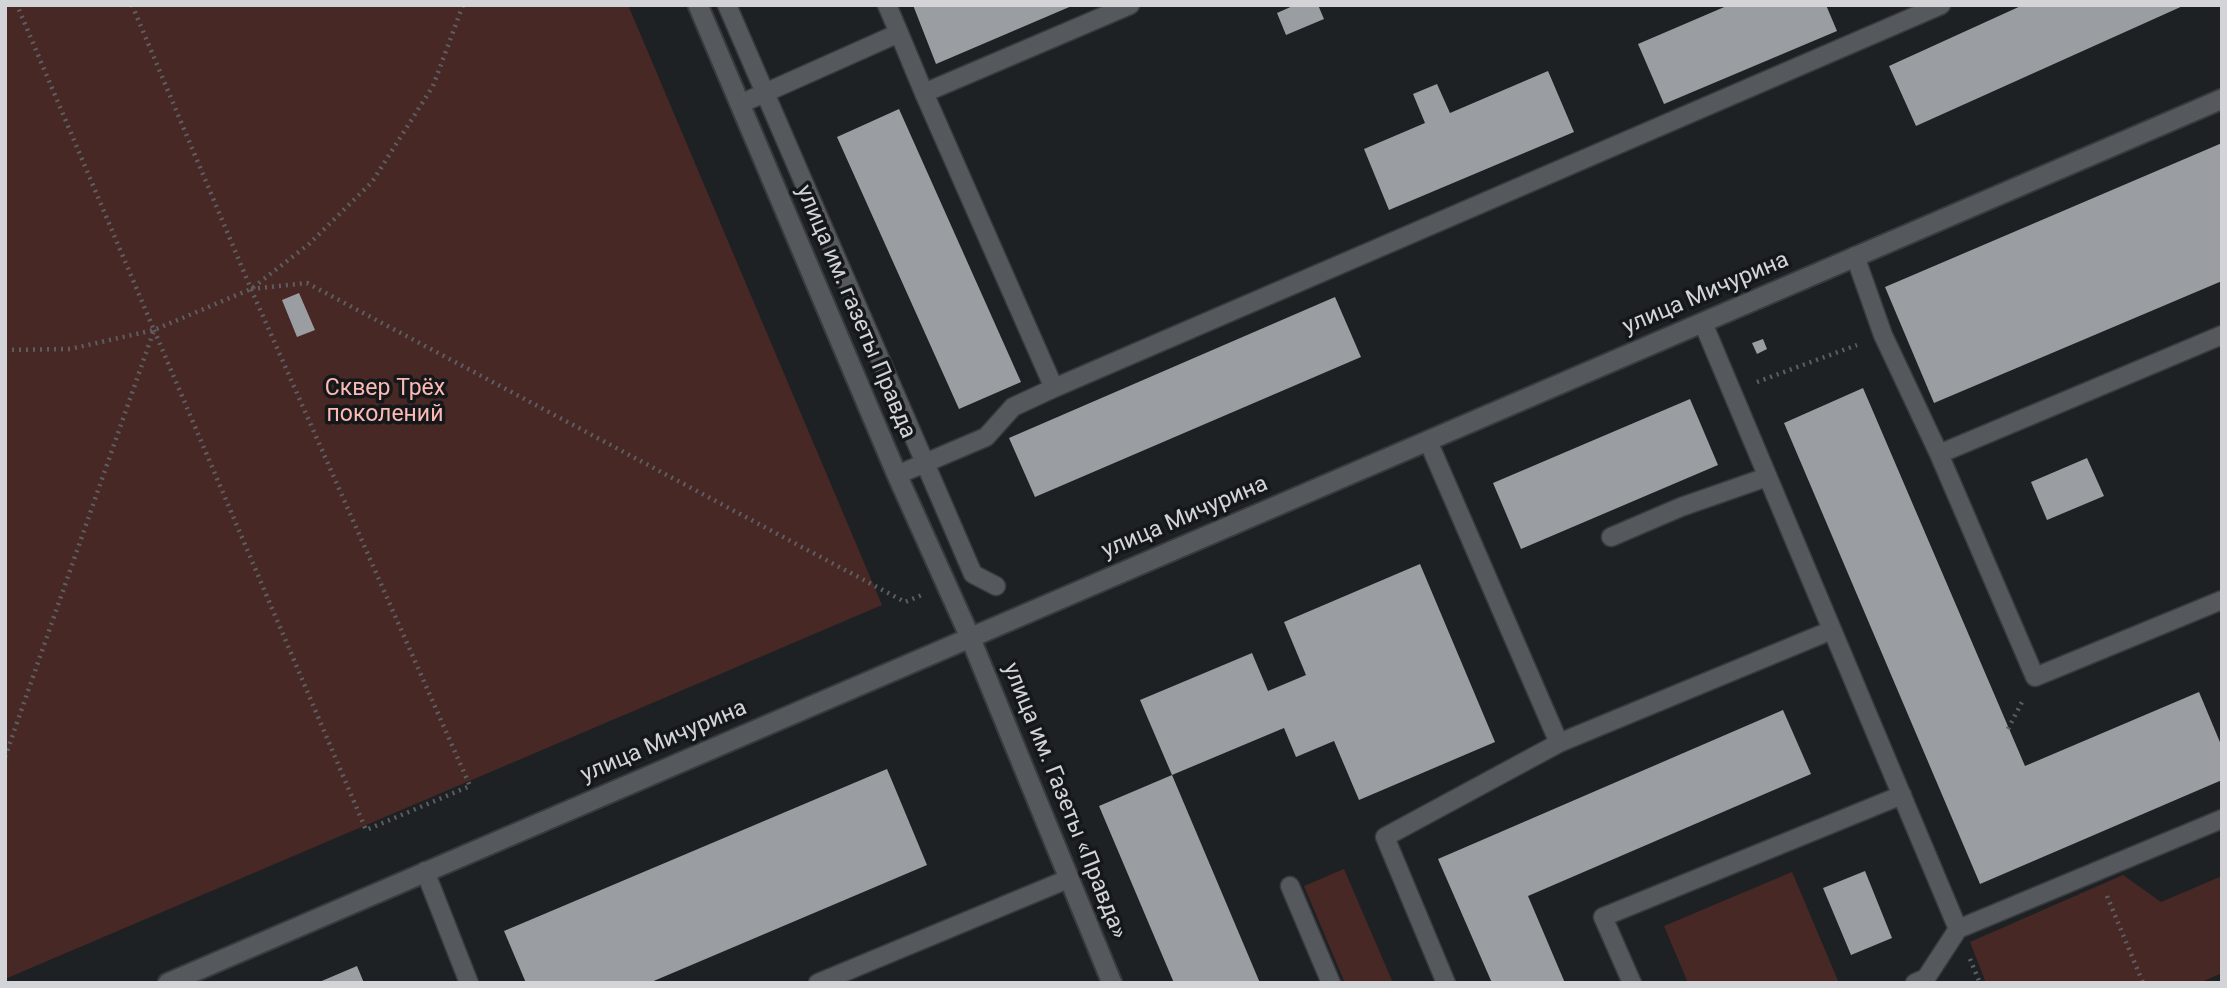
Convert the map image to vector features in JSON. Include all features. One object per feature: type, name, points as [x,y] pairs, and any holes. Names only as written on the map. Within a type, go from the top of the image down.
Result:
[{"type":"street","name":"улица им. газеты Правда","points":[[698,5],[897,475],[970,637]]},
{"type":"street","name":"улица Мичурина","points":[[168,983],[2222,99]]},
{"type":"street","name":"улица им. Газеты «Правда»","points":[[970,637],[1112,983]]},
{"type":"lane","points":[[727,5],[923,464],[973,574],[996,586]]},
{"type":"lane","points":[[887,5],[1054,387]]},
{"type":"lane","points":[[924,93],[1130,5]]},
{"type":"lane","points":[[897,475],[986,437],[1013,407],[1054,387],[1941,5]]},
{"type":"lane","points":[[740,104],[899,33]]},
{"type":"lane","points":[[1855,256],[1883,335],[2035,677],[2222,600]]},
{"type":"lane","points":[[1703,323],[1958,929]]},
{"type":"lane","points":[[1938,454],[2222,335]]},
{"type":"lane","points":[[1428,441],[1559,743]]},
{"type":"lane","points":[[1611,537],[1681,507],[1767,477]]},
{"type":"lane","points":[[1446,983],[1385,836],[1559,743],[1832,630]]},
{"type":"lane","points":[[1632,983],[1603,917],[1902,795]]},
{"type":"lane","points":[[1915,983],[1926,978],[1958,929],[2222,819]]},
{"type":"lane","points":[[425,871],[469,983]]},
{"type":"lane","points":[[818,983],[1068,879]]},
{"type":"lane","points":[[1290,886],[1331,983]]},
{"type":"path","points":[[17,5],[366,830],[470,786],[251,289],[132,5]]},
{"type":"path","points":[[5,350],[70,349],[154,330],[251,289],[309,244],[372,181],[433,86],[463,5]]},
{"type":"path","points":[[251,289],[307,283],[905,602],[928,593]]},
{"type":"path","points":[[5,757],[154,330]]},
{"type":"path","points":[[1730,392],[1883,335]]},
{"type":"path","points":[[2096,870],[2143,983]]},
{"type":"green space","name":"Сквер Трёх поколений","points":[[5,5],[628,5],[882,605],[5,979]]},
{"type":"green space","points":[[1344,869],[1393,983],[1345,983],[1304,886]]},
{"type":"green space","points":[[1792,872],[1839,983],[1688,983],[1664,926]]},
{"type":"green space","points":[[2123,875],[2161,902],[2222,876],[2222,973],[2199,983],[1986,983],[1970,942]]},
{"type":"building","points":[[913,5],[1074,5],[936,64]]},
{"type":"building","points":[[1295,5],[1318,5],[1324,19],[1286,35],[1277,13]]},
{"type":"building","points":[[1729,5],[1826,5],[1837,31],[1664,104],[1638,44]]},
{"type":"building","points":[[2023,5],[2185,5],[1916,126],[1889,66]]},
{"type":"building","points":[[1548,71],[1574,132],[1389,210],[1364,149],[1425,123],[1413,94],[1437,84],[1450,113]]},
{"type":"building","points":[[899,109],[1021,382],[959,409],[837,137]]},
{"type":"building","points":[[2222,143],[2222,281],[1934,403],[1885,287]]},
{"type":"building","points":[[299,293],[315,330],[297,337],[282,300]]},
{"type":"building","points":[[1335,297],[1361,357],[1035,497],[1009,438]]},
{"type":"building","points":[[1763,339],[1767,349],[1757,354],[1752,343]]},
{"type":"building","points":[[1863,388],[2025,766],[2199,692],[2222,747],[2222,780],[1980,884],[1784,423]]},
{"type":"building","points":[[1690,399],[1718,465],[1521,549],[1493,483]]},
{"type":"building","points":[[2087,458],[2104,496],[2047,520],[2031,482]]},
{"type":"building","points":[[1420,564],[1495,742],[1359,800],[1334,741],[1296,757],[1284,728],[1172,775],[1140,700],[1252,653],[1268,691],[1306,675],[1284,622]]},
{"type":"building","points":[[1783,710],[1811,774],[1528,896],[1565,983],[1492,983],[1438,859]]},
{"type":"building","points":[[887,769],[927,865],[649,983],[526,983],[504,931]]},
{"type":"building","points":[[1172,775],[1260,983],[1174,983],[1099,806]]},
{"type":"building","points":[[1865,871],[1892,938],[1851,955],[1823,888]]},
{"type":"building","points":[[357,966],[364,983],[317,983]]}]
